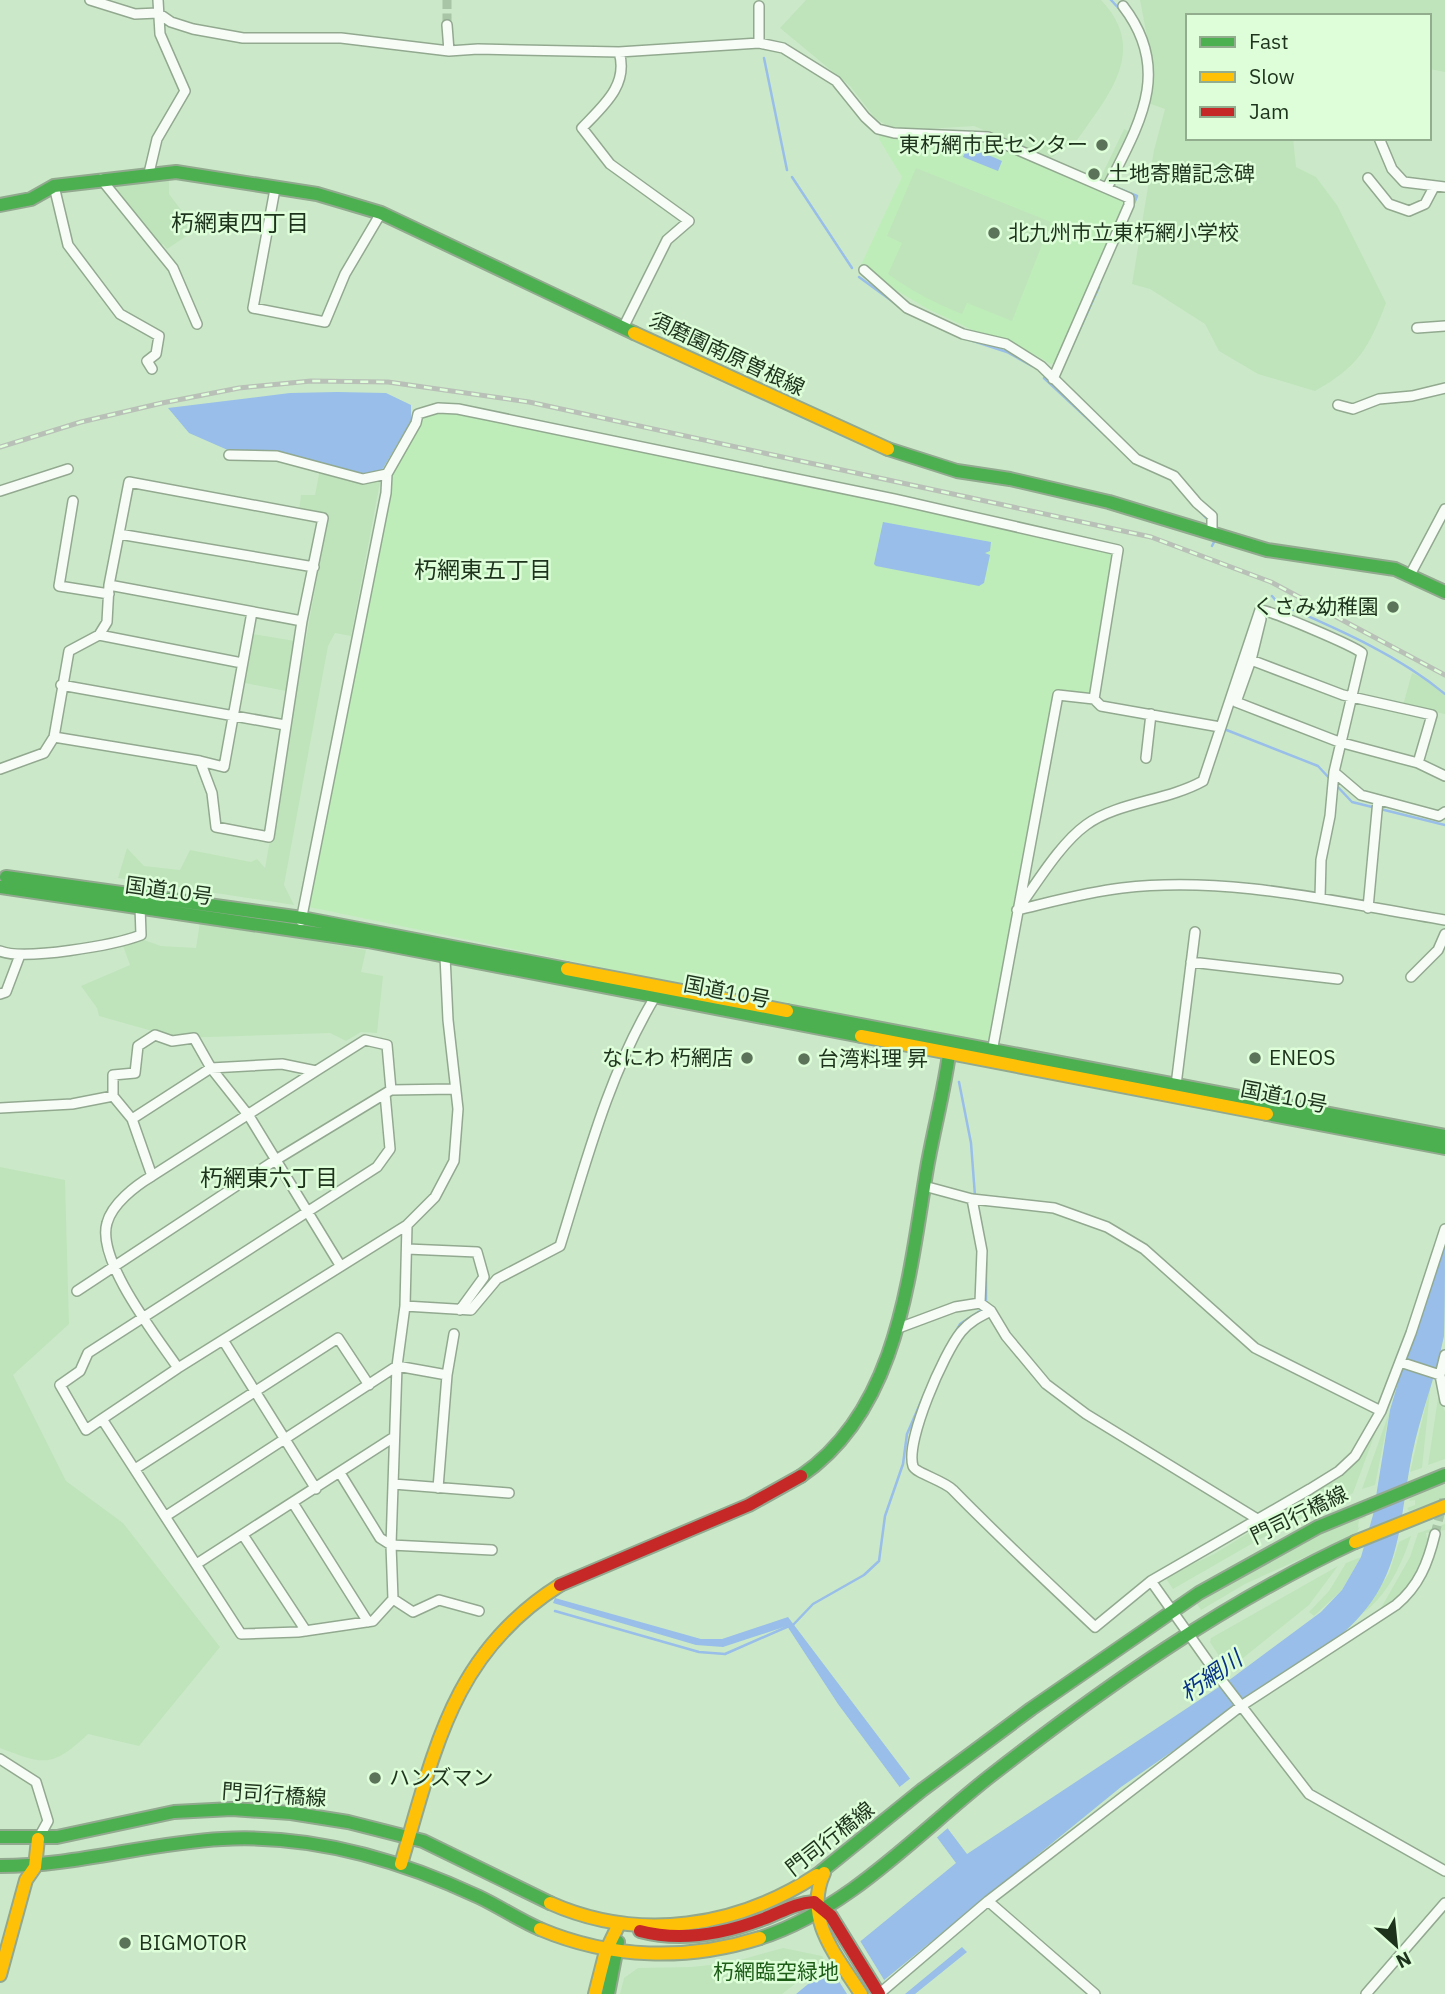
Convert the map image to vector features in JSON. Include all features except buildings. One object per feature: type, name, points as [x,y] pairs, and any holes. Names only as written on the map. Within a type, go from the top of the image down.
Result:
[{"type":"main road","name":"須磨園南原曽根線","points":[[0,205],[31,199],[54,186],[176,172],[317,194],[381,213],[892,451],[957,471],[1010,479],[1109,502],[1285,554],[1367,563],[1410,575],[1445,592]]},
{"type":"main road","name":"国道10号","points":[[0,876],[301,924],[950,1048]]},
{"type":"main road","name":"国道10号","points":[[0,887],[140,900]]},
{"type":"main road","name":"国道10号","points":[[301,924],[445,956],[655,997],[1176,1085],[1445,1136]]},
{"type":"main road","points":[[401,1864],[437,1743],[457,1692],[482,1650],[522,1609],[560,1585],[765,1498],[799,1476],[834,1448],[861,1413],[880,1379],[896,1329],[950,1048]]},
{"type":"main road","name":"国道10号","points":[[992,1054],[1445,1148]]},
{"type":"main road","name":"門司行橋線","points":[[0,1837],[38,1839],[171,1812],[272,1810],[339,1820],[410,1836],[483,1867],[546,1902],[594,1919],[619,1924],[665,1926],[716,1920],[763,1906],[824,1873],[923,1790],[1077,1674],[1171,1608],[1274,1547],[1359,1507],[1445,1475]]},
{"type":"main road","name":"門司行橋線","points":[[0,1866],[35,1867],[211,1837],[269,1837],[332,1846],[401,1864],[483,1899],[528,1924],[612,1952],[709,1952],[755,1941],[799,1923],[818,1908],[843,1895],[940,1815],[1188,1631],[1288,1573],[1359,1539],[1445,1506]]},
{"type":"main road","points":[[0,1975],[26,1880],[35,1867],[38,1839]]},
{"type":"main road","points":[[824,1873],[816,1887],[821,1927],[861,1994]]},
{"type":"main road","points":[[833,1920],[834,1906],[843,1895]]},
{"type":"main road","points":[[595,1994],[612,1952],[619,1924],[651,1934],[695,1934],[748,1924],[800,1903],[818,1908],[833,1920],[879,1994]]},
{"type":"main road","points":[[799,1923],[811,1922],[821,1927]]},
{"type":"main road","points":[[608,1994],[612,1952]]},
{"type":"street","points":[[90,0],[135,13],[158,13],[182,26],[243,38],[361,40],[449,51],[478,49],[618,52],[759,43],[783,48],[836,81],[878,129],[894,133],[988,137],[1129,198],[1129,205],[1053,379]]},
{"type":"street","points":[[149,173],[156,139],[185,91],[160,34],[158,0]]},
{"type":"street","points":[[759,6],[759,43]]},
{"type":"street","points":[[1107,188],[1140,117],[1148,83],[1148,59],[1143,35],[1123,6]]},
{"type":"street","points":[[447,25],[449,51]]},
{"type":"street","points":[[618,52],[622,64],[618,87],[582,128],[610,164],[689,221],[667,240],[623,328]]},
{"type":"street","points":[[1380,140],[1392,169],[1404,182],[1445,187]]},
{"type":"street","points":[[1368,178],[1389,204],[1409,211],[1425,204],[1434,187]]},
{"type":"street","points":[[102,179],[173,268],[197,324]]},
{"type":"street","points":[[54,186],[68,245],[120,314],[159,336],[156,354],[147,361],[152,369]]},
{"type":"street","points":[[275,189],[253,308],[325,322],[345,274],[381,213]]},
{"type":"street","points":[[864,270],[907,308],[963,334],[1006,344],[1041,366],[1136,459],[1174,476],[1212,516],[1211,532]]},
{"type":"street","points":[[1417,328],[1445,326]]},
{"type":"street","points":[[1338,405],[1353,410],[1379,399],[1412,396],[1445,388]]},
{"type":"street","points":[[301,924],[386,494],[387,474],[416,424],[418,414],[438,408],[458,408],[894,499],[1118,550],[1094,699]]},
{"type":"street","points":[[229,455],[277,456],[363,479],[387,474]]},
{"type":"street","points":[[0,491],[68,470]]},
{"type":"street","points":[[0,769],[44,753],[54,737],[69,651],[99,635],[107,622],[109,590],[129,482],[323,519],[302,621],[269,837],[216,827],[212,793],[201,761]]},
{"type":"street","points":[[73,501],[59,586],[109,590],[302,621]]},
{"type":"street","points":[[1410,575],[1445,509]]},
{"type":"street","points":[[119,534],[314,567]]},
{"type":"street","points":[[1017,911],[1042,875],[1085,825],[1113,813],[1168,797],[1203,780],[1260,610]]},
{"type":"street","points":[[1260,610],[1261,620],[1251,660],[1236,702],[1339,742],[1418,763],[1445,776]]},
{"type":"street","points":[[1260,610],[1275,612],[1360,651],[1362,659],[1339,742],[1321,860],[1320,898]]},
{"type":"street","points":[[54,737],[225,767],[252,612]]},
{"type":"street","points":[[99,635],[243,663]]},
{"type":"street","points":[[1251,660],[1351,696],[1432,715],[1418,763]]},
{"type":"street","points":[[61,685],[285,725]]},
{"type":"street","points":[[992,1054],[1058,695],[1094,699],[1101,706],[1220,727]]},
{"type":"street","points":[[1146,758],[1151,714]]},
{"type":"street","points":[[1334,774],[1352,790],[1378,806],[1438,816],[1445,812]]},
{"type":"street","points":[[1368,908],[1378,806]]},
{"type":"street","points":[[1017,911],[1122,888],[1203,886],[1320,898],[1445,920]]},
{"type":"street","points":[[0,951],[19,955],[118,943],[141,935],[140,900]]},
{"type":"street","points":[[1176,1085],[1195,932]]},
{"type":"street","points":[[1411,977],[1438,950],[1445,933]]},
{"type":"street","points":[[0,994],[6,992],[19,955]]},
{"type":"street","points":[[178,1368],[145,1318],[112,1267],[106,1224],[113,1210],[136,1186],[365,1040],[387,1045],[390,1149],[377,1167],[145,1318],[88,1353],[80,1371],[60,1385],[86,1430],[178,1368],[407,1225],[435,1197],[454,1161],[458,1109],[454,1089],[445,956]]},
{"type":"street","points":[[1191,962],[1338,979]]},
{"type":"street","points":[[405,1306],[471,1310],[497,1279],[560,1247],[587,1157],[631,1037],[655,997]]},
{"type":"street","points":[[152,1177],[132,1119],[113,1096],[113,1075],[135,1073],[138,1046],[155,1035],[172,1041],[194,1038],[211,1068],[249,1116],[274,1161],[340,1265]]},
{"type":"street","points":[[132,1119],[211,1068],[282,1064],[316,1070]]},
{"type":"street","points":[[76,1291],[274,1161],[388,1092],[454,1089]]},
{"type":"street","points":[[0,1108],[72,1104],[113,1096]]},
{"type":"street","points":[[923,1186],[972,1199],[1054,1208],[1107,1227],[1144,1249],[1255,1348],[1381,1411]]},
{"type":"street","points":[[972,1199],[982,1251],[980,1303]]},
{"type":"street","points":[[102,1419],[198,1563],[241,1634],[306,1631],[373,1621],[393,1600],[391,1545],[394,1437],[397,1366],[405,1306],[407,1225]]},
{"type":"street","points":[[991,1311],[974,1319],[960,1333],[941,1368],[917,1430],[913,1466],[917,1471],[950,1486],[1095,1627],[1152,1581],[1339,1471],[1355,1456],[1381,1411],[1403,1363],[1445,1229]]},
{"type":"street","points":[[407,1249],[477,1252],[484,1276],[460,1310]]},
{"type":"street","points":[[896,1329],[955,1307],[980,1303],[991,1311],[1006,1336],[1046,1384],[1086,1414],[1259,1520]]},
{"type":"street","points":[[438,1488],[447,1375],[454,1334]]},
{"type":"street","points":[[135,1469],[338,1338],[369,1385]]},
{"type":"street","points":[[223,1340],[316,1489]]},
{"type":"street","points":[[1445,1355],[1435,1373],[1445,1401]]},
{"type":"street","points":[[1403,1363],[1435,1373]]},
{"type":"street","points":[[166,1516],[286,1441],[397,1366],[447,1375]]},
{"type":"street","points":[[198,1563],[394,1437]]},
{"type":"street","points":[[340,1473],[380,1538],[391,1545],[492,1550]]},
{"type":"street","points":[[393,1484],[509,1493]]},
{"type":"street","points":[[293,1503],[368,1622]]},
{"type":"street","points":[[879,1994],[988,1901],[1241,1706],[1410,1593],[1429,1558],[1435,1534]]},
{"type":"street","points":[[243,1535],[306,1631]]},
{"type":"street","points":[[1152,1581],[1219,1677],[1309,1794],[1445,1871]]},
{"type":"street","points":[[393,1600],[413,1612],[439,1600],[480,1611]]},
{"type":"street","points":[[0,1759],[36,1782],[48,1821],[38,1839]]},
{"type":"street","points":[[988,1901],[1095,1994]]},
{"type":"street","points":[[1366,1994],[1445,1903]]},
{"type":"shaded area","name":"北九州市立東朽網小学校","points":[[880,132],[973,133],[1124,200],[1126,204],[1057,361],[1051,364],[1018,345],[977,332],[926,308],[896,290],[862,263],[902,177],[879,139]]},
{"type":"shaded area","points":[[438,408],[1118,550],[1094,699],[1059,695],[993,1048],[304,906],[387,474],[418,414]]},
{"type":"green space","points":[[806,0],[1101,0],[1115,19],[1122,38],[1123,57],[1109,93],[1073,146],[1068,145],[1050,159],[974,126],[911,130],[889,127],[875,118],[850,86],[780,28]]},
{"type":"green space","points":[[1140,0],[1445,0],[1445,72],[1431,69],[1431,14],[1186,14],[1186,140],[1293,140],[1296,167],[1316,177],[1337,205],[1386,303],[1374,332],[1360,355],[1342,373],[1315,391],[1258,374],[1219,351],[1205,324],[1150,289],[1132,284],[1154,150],[1165,109],[1148,103],[1151,58]]},
{"type":"green space","points":[[1124,129],[1130,132],[1105,181],[1100,179]]},
{"type":"green space","points":[[916,168],[1051,222],[1012,321],[967,303],[962,314],[923,296],[888,274],[902,243],[887,236]]},
{"type":"green space","points":[[169,179],[169,194],[191,223],[191,233],[167,249],[163,244],[159,246],[113,185]]},
{"type":"green space","points":[[320,469],[381,477],[351,636],[335,633],[328,646],[284,885],[294,905],[118,878],[127,848],[144,866],[180,870],[190,850],[251,862],[257,859],[265,868],[328,516],[299,511],[301,495],[315,495]]},
{"type":"green space","points":[[253,634],[295,641],[286,691],[245,683]]},
{"type":"green space","points":[[1412,673],[1431,682],[1445,696],[1445,714],[1403,705]]},
{"type":"green space","points":[[200,922],[366,950],[361,972],[383,976],[377,1033],[361,1032],[346,1041],[330,1033],[177,1038],[99,1016],[97,1008],[81,986],[130,965],[122,943],[138,938],[161,946],[196,948]]},
{"type":"green space","points":[[0,1167],[65,1180],[69,1324],[13,1375],[66,1481],[123,1523],[220,1647],[139,1746],[88,1734],[65,1753],[47,1760],[27,1758],[0,1748]]},
{"type":"green space","points":[[1431,1382],[1422,1468],[1410,1472]]},
{"type":"green space","points":[[1438,1398],[1445,1411],[1445,1459],[1428,1465]]},
{"type":"green space","points":[[1390,1410],[1375,1485],[1362,1489]]},
{"type":"green space","points":[[1379,1423],[1353,1493],[1260,1539],[1173,1589],[1165,1577],[1214,1554],[1337,1479],[1357,1458]]},
{"type":"green space","points":[[1445,1484],[1445,1499],[1409,1511],[1407,1508],[1415,1505],[1415,1500],[1409,1501],[1412,1495]]},
{"type":"green space","points":[[1364,1513],[1366,1518],[1359,1520],[1358,1528],[1360,1527],[1356,1534],[1245,1584],[1201,1610],[1195,1601],[1264,1562]]},
{"type":"green space","points":[[1445,1524],[1445,1530],[1426,1533],[1427,1538],[1431,1537],[1413,1579],[1399,1596],[1381,1608],[1410,1557],[1418,1533]]},
{"type":"green space","points":[[1411,1536],[1393,1579],[1372,1606],[1363,1613],[1389,1573],[1399,1542]]},
{"type":"green space","points":[[1361,1557],[1342,1590],[1314,1616],[1309,1612],[1329,1591],[1346,1563]]},
{"type":"green space","points":[[1338,1566],[1309,1605],[1228,1670],[1210,1642],[1211,1638]]},
{"type":"green space","name":"朽網臨空緑地","points":[[783,1948],[822,1956],[825,1961],[782,1994],[620,1994],[624,1978],[638,1968],[729,1963]]},
{"type":"water","points":[[968,146],[1002,161],[998,171],[963,157]]},
{"type":"water","points":[[290,393],[386,393],[411,405],[411,421],[382,470],[365,474],[279,451],[230,451],[189,433],[168,408]]},
{"type":"water","points":[[883,522],[991,542],[990,551],[985,553],[990,555],[984,583],[979,586],[876,566],[874,564]]},
{"type":"water","points":[[1445,1224],[1444,1336],[1415,1440],[1395,1551],[1388,1572],[1363,1613],[1343,1633],[1121,1787],[867,1994],[796,1994],[956,1863],[838,1704],[787,1626],[723,1647],[696,1645],[553,1603],[555,1598],[701,1639],[722,1639],[788,1617],[967,1854],[1228,1681],[1321,1612],[1342,1590],[1361,1557],[1373,1515],[1390,1410]]},
{"type":"water","points":[[962,1947],[967,1952],[915,1994],[905,1994]]},
{"type":"pier","points":[[912,1777],[949,1827],[934,1840],[897,1789]]},
{"type":"pier","points":[[859,1939],[886,1983],[873,1994],[847,1994],[828,1964]]},
{"type":"waterway","points":[[1111,0],[1123,13]]},
{"type":"waterway","points":[[764,58],[787,170]]},
{"type":"waterway","points":[[792,177],[852,268]]},
{"type":"waterway","points":[[1115,187],[1137,196],[1133,206]]},
{"type":"waterway","points":[[859,277],[896,304]]},
{"type":"waterway","points":[[1057,379],[1099,287]]},
{"type":"waterway","points":[[964,338],[1007,352],[1032,366]]},
{"type":"waterway","points":[[1044,378],[1131,459]]},
{"type":"waterway","points":[[1185,495],[1207,519]]},
{"type":"waterway","points":[[1212,546],[1214,542]]},
{"type":"waterway","points":[[1272,596],[1278,603],[1386,654],[1445,694]]},
{"type":"waterway","points":[[1224,729],[1318,766],[1330,779]]},
{"type":"waterway","points":[[1335,784],[1352,802],[1445,825]]},
{"type":"waterway","points":[[959,1082],[971,1143],[975,1196]]},
{"type":"waterway","points":[[977,1202],[984,1240]]},
{"type":"waterway","points":[[986,1261],[986,1303]]},
{"type":"waterway","points":[[951,1340],[960,1324],[983,1309]]},
{"type":"waterway","points":[[793,1625],[813,1604],[864,1575],[879,1561],[885,1516],[903,1464],[907,1434],[926,1390]]},
{"type":"waterway","points":[[555,1611],[699,1652],[725,1654],[789,1626]]},
{"type":"tunnel","points":[[447,0],[447,25]]},
{"type":"tunnel","points":[[1435,1534],[1445,1495]]},
{"type":"railway","points":[[0,447],[81,422],[162,403],[239,388],[311,381],[388,382],[529,402],[1151,537],[1271,582],[1445,675]]},
{"type":"traffic: fast","points":[[0,205],[31,199],[54,186],[176,172],[317,194],[381,213],[634,333]]},
{"type":"traffic: fast","points":[[888,449],[957,471],[1010,479],[1109,502],[1267,550],[1395,569],[1445,592]]},
{"type":"traffic: fast","points":[[6,877],[302,918],[567,969]]},
{"type":"traffic: fast","points":[[0,887],[368,941],[861,1036]]},
{"type":"traffic: fast","points":[[787,1011],[1445,1136]]},
{"type":"traffic: fast","points":[[801,1476],[834,1448],[860,1415],[879,1377],[894,1337],[914,1252],[950,1047]]},
{"type":"traffic: fast","points":[[1267,1114],[1445,1148]]},
{"type":"traffic: fast","points":[[817,1875],[922,1790],[1031,1709],[1199,1593],[1318,1527],[1445,1475]]},
{"type":"traffic: fast","points":[[760,1938],[823,1909],[852,1890],[989,1777],[1076,1711],[1165,1649],[1258,1592],[1355,1542]]},
{"type":"traffic: fast","points":[[0,1837],[57,1837],[174,1812],[232,1809],[291,1813],[348,1822],[423,1841],[550,1903]]},
{"type":"traffic: fast","points":[[0,1866],[83,1859],[194,1841],[255,1838],[288,1841],[354,1852],[417,1871],[479,1897],[540,1929]]},
{"type":"traffic: fast","points":[[608,1994],[618,1942]]},
{"type":"traffic: slow","points":[[634,333],[888,449]]},
{"type":"traffic: slow","points":[[567,969],[787,1011]]},
{"type":"traffic: slow","points":[[861,1036],[1267,1114]]},
{"type":"traffic: slow","points":[[1355,1542],[1445,1506]]},
{"type":"traffic: slow","points":[[401,1864],[438,1744],[471,1673],[494,1641],[524,1612],[560,1585]]},
{"type":"traffic: slow","points":[[0,1975],[26,1880],[35,1867],[38,1839]]},
{"type":"traffic: slow","points":[[824,1873],[819,1890],[820,1921],[833,1951],[861,1994]]},
{"type":"traffic: slow","points":[[550,1903],[618,1923],[687,1924],[754,1907],[817,1875]]},
{"type":"traffic: slow","points":[[595,1994],[606,1951],[619,1924]]},
{"type":"traffic: slow","points":[[540,1929],[594,1946],[649,1953],[705,1951],[760,1938]]},
{"type":"traffic: jam","points":[[560,1585],[749,1505],[801,1476]]},
{"type":"traffic: jam","points":[[640,1931],[671,1936],[702,1935],[748,1924],[794,1906],[814,1902],[831,1916],[879,1994]]},
{"type":"place","name":"東朽網市民センター","points":[[1102,145]]},
{"type":"place","name":"土地寄贈記念碑","points":[[1094,174]]},
{"type":"place","name":"北九州市立東朽網小学校","points":[[994,233]]},
{"type":"place","name":"くさみ幼稚園","points":[[1393,607]]},
{"type":"place","name":"なにわ 朽網店","points":[[747,1058]]},
{"type":"place","name":"ENEOS","points":[[1255,1058]]},
{"type":"place","name":"台湾料理 昇","points":[[804,1059]]},
{"type":"place","name":"ハンズマン","points":[[375,1778]]},
{"type":"place","name":"BIGMOTOR","points":[[125,1943]]},
{"type":"district","name":"朽網東四丁目","points":[[240,223]]},
{"type":"district","name":"朽網東五丁目","points":[[483,570]]},
{"type":"district","name":"朽網東六丁目","points":[[269,1178]]},
{"type":"water label","name":"朽網川","points":[[1211,1676]]}]
